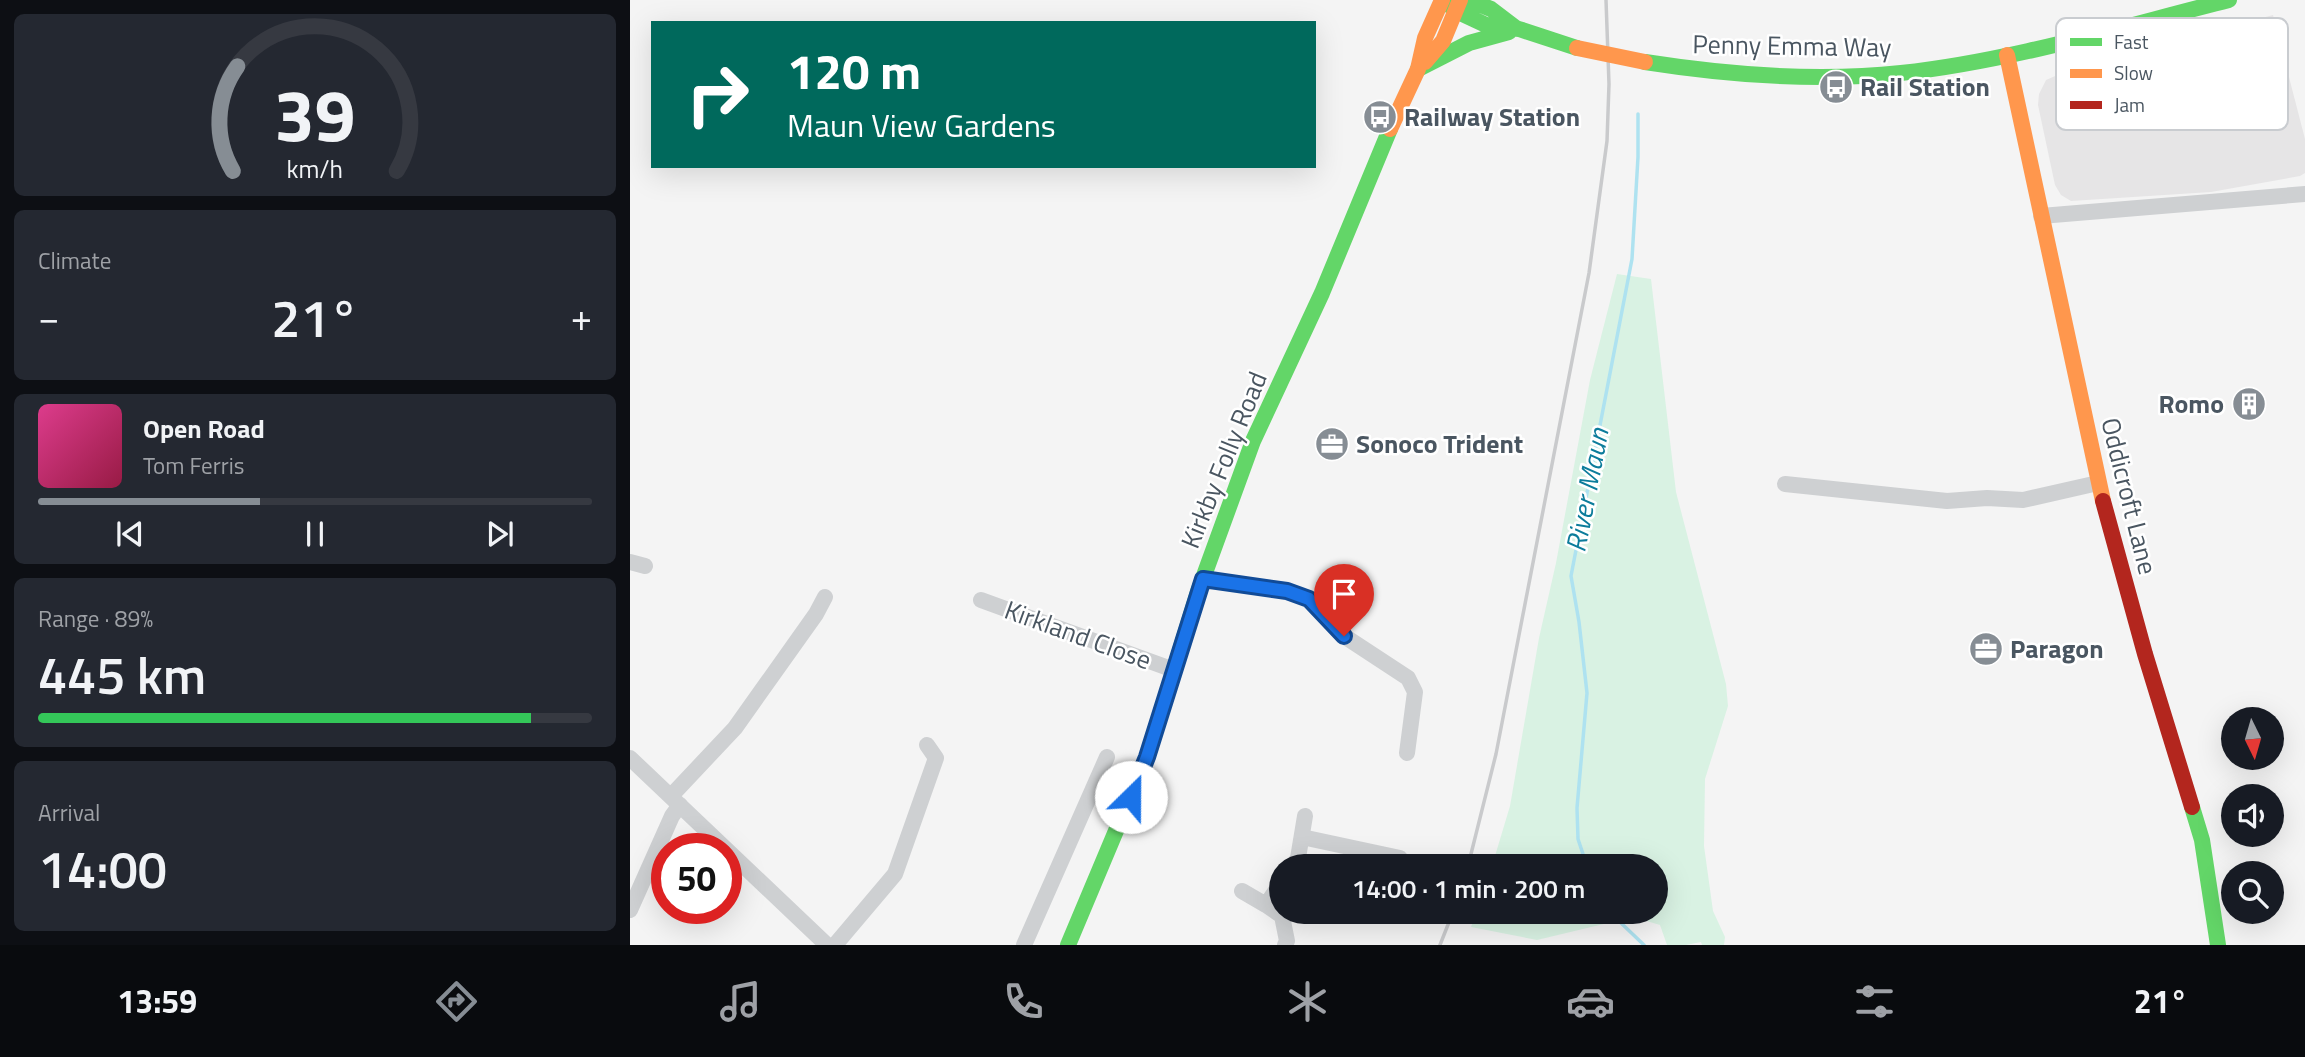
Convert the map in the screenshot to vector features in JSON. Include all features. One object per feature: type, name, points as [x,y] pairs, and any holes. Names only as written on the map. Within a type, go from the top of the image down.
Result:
[{"type":"main road","name":"Penny Emma Way","points":[[1469,0],[1491,9],[1519,29]]},
{"type":"main road","points":[[1418,69],[1469,43],[1519,29],[1499,0]]},
{"type":"main road","name":"Penny Emma Way","points":[[2156,18],[2229,0]]},
{"type":"main road","name":"Penny Emma Way","points":[[1451,3],[1486,25],[1519,29],[1577,48],[1678,68],[1752,75],[1858,76],[1903,73],[2007,55],[2056,43]]},
{"type":"main road","name":"Kirkby Folly Road","points":[[1068,945],[1147,757],[1203,579],[1253,441],[1322,293],[1376,161],[1418,69],[1443,41],[1451,3]]},
{"type":"main road","name":"Oddicroft Lane","points":[[2007,55],[2098,483],[2145,654],[2202,840],[2218,945]]},
{"type":"street","points":[[2041,216],[2305,194]]},
{"type":"street","points":[[1785,484],[1947,501],[1987,498],[2023,500],[2098,483]]},
{"type":"street","points":[[1203,579],[1287,591],[1309,599],[1344,636],[1408,678],[1415,692],[1407,753]]},
{"type":"street","points":[[630,910],[672,816],[676,800],[736,728],[813,619],[825,597]]},
{"type":"street","name":"Kirkland Close","points":[[981,600],[1174,670]]},
{"type":"street","points":[[835,945],[895,874],[936,758],[927,745]]},
{"type":"street","points":[[1024,945],[1107,757]]},
{"type":"street","points":[[630,758],[827,945]]},
{"type":"street","points":[[1299,854],[1305,816]]},
{"type":"street","points":[[1302,837],[1381,854]]},
{"type":"street","points":[[1242,891],[1282,916],[1287,941],[1285,945]]},
{"type":"street","points":[[1266,905],[1269,901]]},
{"type":"shaded area","points":[[2288,73],[2305,139],[2305,173],[2211,192],[2071,201],[2061,195],[2055,185],[2038,105],[2039,94],[2046,80],[2056,76],[2056,130],[2288,130]]},
{"type":"green space","points":[[1617,274],[1651,279],[1676,492],[1726,684],[1728,706],[1705,779],[1704,846],[1713,911],[1725,937],[1724,945],[1702,945],[1701,942],[1667,945],[1660,925],[1657,924],[1668,924],[1668,854],[1496,854],[1510,806],[1539,638],[1556,563],[1590,380]]},
{"type":"green space","points":[[1472,924],[1604,924],[1537,940],[1471,927]]},
{"type":"waterway","name":"River Maun","points":[[1583,854],[1578,839],[1577,808],[1587,693],[1571,576],[1632,259],[1638,114]]},
{"type":"waterway","name":"River Maun","points":[[1622,924],[1644,945]]},
{"type":"railway","points":[[1471,854],[1496,754],[1589,273],[1607,141],[1609,84],[1606,0]]},
{"type":"railway","points":[[1440,945],[1448,924]]},
{"type":"traffic: fast","points":[[1444,0],[1456,11],[1486,25],[1519,29],[1577,48]]},
{"type":"traffic: fast","points":[[1469,0],[1491,9],[1516,28]]},
{"type":"traffic: fast","points":[[2160,18],[2229,0]]},
{"type":"traffic: fast","points":[[1418,69],[1469,43],[1509,32]]},
{"type":"traffic: fast","points":[[1645,62],[1773,76],[1869,76],[1943,68],[2056,44]]},
{"type":"traffic: fast","points":[[1068,945],[1147,757],[1198,592],[1253,441],[1322,293],[1390,129]]},
{"type":"traffic: fast","points":[[2192,807],[2202,840],[2218,945]]},
{"type":"traffic: slow","points":[[1390,129],[1418,69],[1425,38],[1442,0]]},
{"type":"traffic: slow","points":[[1425,62],[1443,41],[1460,0]]},
{"type":"traffic: slow","points":[[1577,48],[1645,62]]},
{"type":"traffic: slow","points":[[2007,55],[2103,501]]},
{"type":"traffic: jam","points":[[2103,501],[2145,654],[2192,807]]},
{"type":"place","name":"Rail Station","points":[[1836,87]]},
{"type":"place","name":"Railway Station","points":[[1380,117]]},
{"type":"place","name":"Romo","points":[[2249,404]]},
{"type":"place","name":"Sonoco Trident","points":[[1332,444]]},
{"type":"place","name":"Paragon","points":[[1986,649]]},
{"type":"route","points":[[1131,797],[1147,757],[1203,579],[1287,591],[1309,599],[1344,636]]}]
